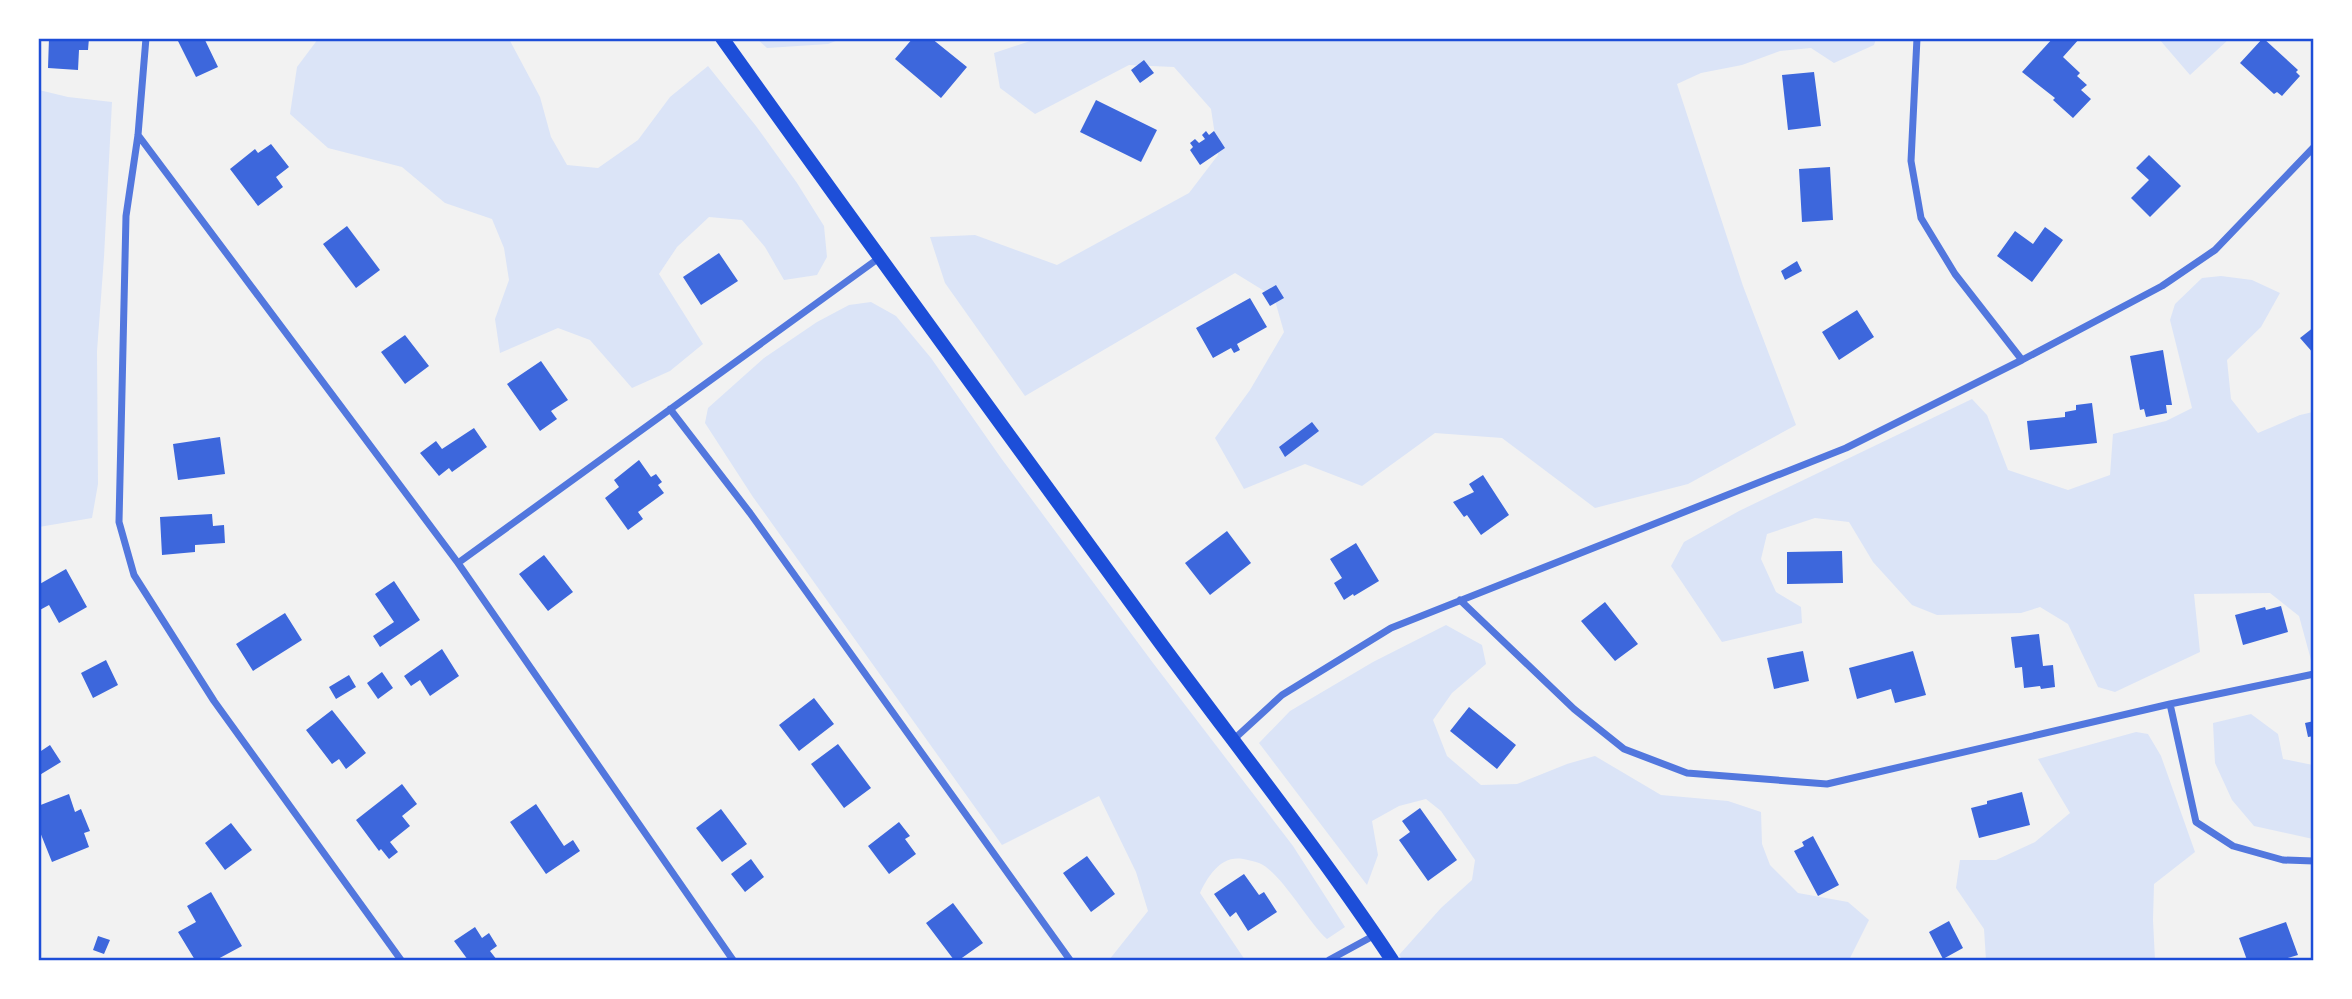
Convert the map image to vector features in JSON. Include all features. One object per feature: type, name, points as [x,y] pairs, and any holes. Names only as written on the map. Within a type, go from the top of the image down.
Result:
[{"type":"main road","points":[[722,38],[879,258],[1233,740],[1326,862],[1392,961]]},
{"type":"street","points":[[146,38],[138,135],[126,216],[119,522],[134,575],[214,701],[401,961]]},
{"type":"street","points":[[1917,38],[1911,161],[1921,218],[1955,274],[2022,360]]},
{"type":"street","points":[[138,135],[458,563],[733,961]]},
{"type":"street","points":[[1233,740],[1282,695],[1391,628],[1846,448],[2162,286],[2215,250],[2314,147]]},
{"type":"street","points":[[458,563],[879,258]]},
{"type":"street","points":[[670,409],[750,513],[1070,961]]},
{"type":"street","points":[[1460,600],[1574,709],[1624,749],[1687,773],[1826,784],[2170,704],[2314,674]]},
{"type":"street","points":[[2170,704],[2196,822],[2233,846],[2283,860],[2314,861]]},
{"type":"street","points":[[1329,961],[1375,935]]},
{"type":"shaded area","points":[[318,39],[509,39],[540,97],[551,137],[567,165],[598,168],[638,140],[670,97],[708,66],[756,126],[824,226],[827,257],[817,275],[784,280],[765,247],[742,220],[709,217],[677,247],[659,274],[703,344],[670,371],[632,388],[590,340],[558,328],[500,353],[495,319],[509,280],[504,248],[492,219],[445,203],[402,167],[328,148],[290,114],[297,67]]},
{"type":"shaded area","points":[[757,39],[841,39],[828,44],[767,48]]},
{"type":"shaded area","points":[[1036,39],[1876,39],[1874,45],[1834,63],[1811,48],[1780,51],[1742,65],[1701,73],[1677,84],[1743,286],[1796,425],[1688,484],[1595,508],[1502,438],[1435,433],[1362,486],[1305,464],[1244,489],[1215,438],[1250,390],[1284,332],[1274,297],[1235,273],[1025,396],[945,283],[930,237],[975,235],[1057,265],[1189,193],[1218,155],[1211,109],[1174,67],[1129,65],[1035,114],[1000,88],[994,53]]},
{"type":"shaded area","points":[[2159,39],[2229,39],[2190,75]]},
{"type":"shaded area","points":[[39,90],[68,97],[112,102],[97,351],[98,484],[92,518],[39,527]]},
{"type":"shaded area","points":[[2221,276],[2252,280],[2280,293],[2261,327],[2227,360],[2231,399],[2258,433],[2313,412],[2313,659],[2311,660],[2299,616],[2270,593],[2194,594],[2200,652],[2115,692],[2098,687],[2068,624],[2040,607],[2021,613],[1937,615],[1912,605],[1873,562],[1849,522],[1815,518],[1767,534],[1761,559],[1776,592],[1801,607],[1802,623],[1722,642],[1671,566],[1684,542],[1739,511],[1972,399],[1987,415],[2008,470],[2068,490],[2110,475],[2113,434],[2166,421],[2192,408],[2170,320],[2175,304],[2202,278]]},
{"type":"shaded area","points":[[871,302],[896,316],[931,358],[1001,458],[1153,663],[1293,846],[1345,927],[1327,939],[1285,886],[1267,868],[1259,863],[1235,859],[1216,868],[1200,893],[1245,960],[1109,960],[1148,911],[1136,872],[1099,796],[1002,845],[753,497],[705,423],[708,408],[764,358],[817,322],[849,305]]},
{"type":"shaded area","points":[[1446,625],[1482,645],[1486,664],[1452,693],[1433,720],[1447,756],[1481,785],[1517,784],[1595,756],[1661,795],[1728,801],[1761,812],[1762,844],[1770,865],[1798,893],[1848,902],[1869,920],[1849,960],[1403,960],[1399,955],[1441,908],[1472,880],[1475,860],[1441,811],[1426,799],[1399,806],[1372,821],[1378,855],[1367,885],[1259,743],[1290,711],[1373,662]]},
{"type":"shaded area","points":[[2251,714],[2278,734],[2283,759],[2313,765],[2313,839],[2254,826],[2232,800],[2215,763],[2213,723]]},
{"type":"shaded area","points":[[2136,732],[2148,734],[2161,756],[2195,852],[2154,884],[2155,960],[1986,960],[1984,929],[1956,888],[1960,860],[1996,860],[2035,842],[2070,813],[2038,759]]},
{"type":"building","points":[[49,38],[89,38],[88,50],[79,50],[78,70],[48,68]]},
{"type":"building","points":[[184,38],[204,38],[218,67],[196,77],[178,41]]},
{"type":"building","points":[[913,38],[931,38],[967,67],[941,98],[895,59]]},
{"type":"building","points":[[2053,38],[2080,38],[2063,57],[2080,73],[2077,76],[2087,85],[2081,90],[2091,99],[2073,118],[2053,100],[2055,98],[2022,72]]},
{"type":"building","points":[[2263,38],[2298,70],[2296,72],[2300,76],[2282,96],[2277,92],[2274,94],[2240,63]]},
{"type":"building","points":[[1144,60],[1154,73],[1140,83],[1131,70]]},
{"type":"building","points":[[1814,72],[1821,126],[1788,130],[1782,75]]},
{"type":"building","points":[[1096,100],[1157,130],[1141,162],[1080,132]]},
{"type":"building","points":[[1206,131],[1209,135],[1214,131],[1225,148],[1200,165],[1190,150],[1193,147],[1190,143],[1195,139],[1199,143],[1205,139],[1202,135]]},
{"type":"building","points":[[271,144],[289,167],[276,177],[283,187],[258,206],[230,169],[255,149],[258,153]]},
{"type":"building","points":[[2149,155],[2181,186],[2150,217],[2131,198],[2149,180],[2136,168]]},
{"type":"building","points":[[1830,167],[1833,220],[1802,222],[1799,169]]},
{"type":"building","points":[[347,226],[380,270],[356,288],[323,244]]},
{"type":"building","points":[[2045,227],[2063,240],[2032,282],[1997,256],[2015,231],[2033,244]]},
{"type":"building","points":[[719,253],[738,281],[701,305],[683,277]]},
{"type":"building","points":[[1797,261],[1802,271],[1785,280],[1781,271]]},
{"type":"building","points":[[1276,285],[1284,298],[1270,306],[1262,293]]},
{"type":"building","points":[[1250,298],[1267,327],[1237,344],[1240,350],[1234,353],[1231,348],[1213,358],[1196,328]]},
{"type":"building","points":[[1857,310],[1874,337],[1839,360],[1822,332]]},
{"type":"building","points":[[2314,327],[2314,354],[2300,338]]},
{"type":"building","points":[[405,335],[429,366],[405,384],[381,352]]},
{"type":"building","points":[[2163,350],[2172,405],[2166,405],[2167,413],[2146,417],[2144,409],[2140,410],[2130,356]]},
{"type":"building","points":[[541,361],[568,400],[551,411],[557,419],[540,431],[507,384]]},
{"type":"building","points":[[2092,403],[2097,443],[2030,450],[2027,421],[2065,417],[2065,412],[2076,410],[2076,405]]},
{"type":"building","points":[[1312,422],[1319,431],[1285,457],[1279,447]]},
{"type":"building","points":[[474,428],[487,447],[452,472],[449,468],[439,476],[420,453],[436,441],[442,449]]},
{"type":"building","points":[[220,437],[225,474],[178,480],[173,444]]},
{"type":"building","points":[[639,460],[651,477],[656,474],[662,482],[658,485],[664,493],[638,512],[643,519],[628,530],[605,498],[619,487],[614,480]]},
{"type":"building","points":[[1483,475],[1509,515],[1481,535],[1467,515],[1464,517],[1453,502],[1474,492],[1469,484]]},
{"type":"building","points":[[212,514],[213,526],[224,525],[225,543],[195,545],[195,552],[162,555],[160,517]]},
{"type":"building","points":[[1227,531],[1251,563],[1210,595],[1185,563]]},
{"type":"building","points":[[1356,543],[1379,581],[1344,600],[1334,583],[1342,578],[1330,559]]},
{"type":"building","points":[[1842,551],[1843,583],[1787,584],[1787,552]]},
{"type":"building","points":[[544,555],[573,592],[548,611],[519,574]]},
{"type":"building","points":[[66,569],[87,607],[59,623],[49,605],[38,611],[38,585]]},
{"type":"building","points":[[394,581],[420,620],[380,647],[373,636],[394,622],[375,594]]},
{"type":"building","points":[[1605,602],[1638,644],[1615,661],[1581,621]]},
{"type":"building","points":[[2281,606],[2288,632],[2243,645],[2235,615]]},
{"type":"building","points":[[285,613],[302,640],[253,671],[236,644]]},
{"type":"building","points":[[2039,634],[2043,666],[2053,665],[2055,687],[2024,688],[2022,667],[2015,668],[2011,637]]},
{"type":"building","points":[[442,649],[459,676],[430,696],[420,680],[411,686],[404,676]]},
{"type":"building","points":[[1803,651],[1809,681],[1774,689],[1767,658]]},
{"type":"building","points":[[1913,651],[1926,695],[1895,703],[1891,689],[1857,699],[1849,668]]},
{"type":"building","points":[[106,660],[118,685],[93,698],[81,673]]},
{"type":"building","points":[[382,672],[393,688],[378,699],[367,683]]},
{"type":"building","points":[[349,675],[356,687],[336,699],[329,687]]},
{"type":"building","points":[[814,698],[834,724],[799,751],[779,725]]},
{"type":"building","points":[[1469,707],[1516,745],[1497,769],[1450,731]]},
{"type":"building","points":[[332,710],[366,753],[346,769],[339,759],[332,764],[306,730]]},
{"type":"building","points":[[2314,721],[2314,736],[2308,737],[2305,723]]},
{"type":"building","points":[[838,744],[871,788],[844,808],[811,764]]},
{"type":"building","points":[[50,745],[61,762],[38,776],[38,753]]},
{"type":"building","points":[[402,784],[417,804],[402,816],[410,826],[390,842],[398,852],[389,859],[381,849],[379,851],[356,820]]},
{"type":"building","points":[[2022,792],[2030,825],[1979,838],[1971,808]]},
{"type":"building","points":[[69,794],[75,812],[81,809],[90,831],[84,833],[89,847],[52,862],[38,827],[38,806]]},
{"type":"building","points":[[536,804],[564,846],[573,840],[580,851],[546,874],[510,822]]},
{"type":"building","points":[[1420,808],[1457,860],[1428,881],[1399,840],[1410,832],[1402,821]]},
{"type":"building","points":[[721,809],[747,844],[722,862],[696,828]]},
{"type":"building","points":[[899,822],[910,836],[905,839],[916,854],[889,874],[868,846]]},
{"type":"building","points":[[231,823],[252,850],[225,870],[205,843]]},
{"type":"building","points":[[1813,836],[1839,885],[1818,896],[1794,851],[1804,846],[1802,842]]},
{"type":"building","points":[[1087,856],[1115,894],[1091,912],[1063,873]]},
{"type":"building","points":[[751,859],[764,877],[745,892],[731,874]]},
{"type":"building","points":[[1244,874],[1259,895],[1264,892],[1277,912],[1248,931],[1236,912],[1230,917],[1214,894]]},
{"type":"building","points":[[211,892],[242,946],[216,960],[195,960],[178,932],[196,922],[187,906]]},
{"type":"building","points":[[953,903],[983,943],[959,960],[954,960],[926,923]]},
{"type":"building","points":[[1949,921],[1963,948],[1943,959],[1929,932]]},
{"type":"building","points":[[2286,922],[2298,955],[2281,960],[2247,960],[2239,938]]},
{"type":"building","points":[[475,927],[482,938],[489,933],[497,946],[490,951],[497,960],[468,960],[454,941]]},
{"type":"building","points":[[98,936],[110,940],[104,954],[93,950]]}]
